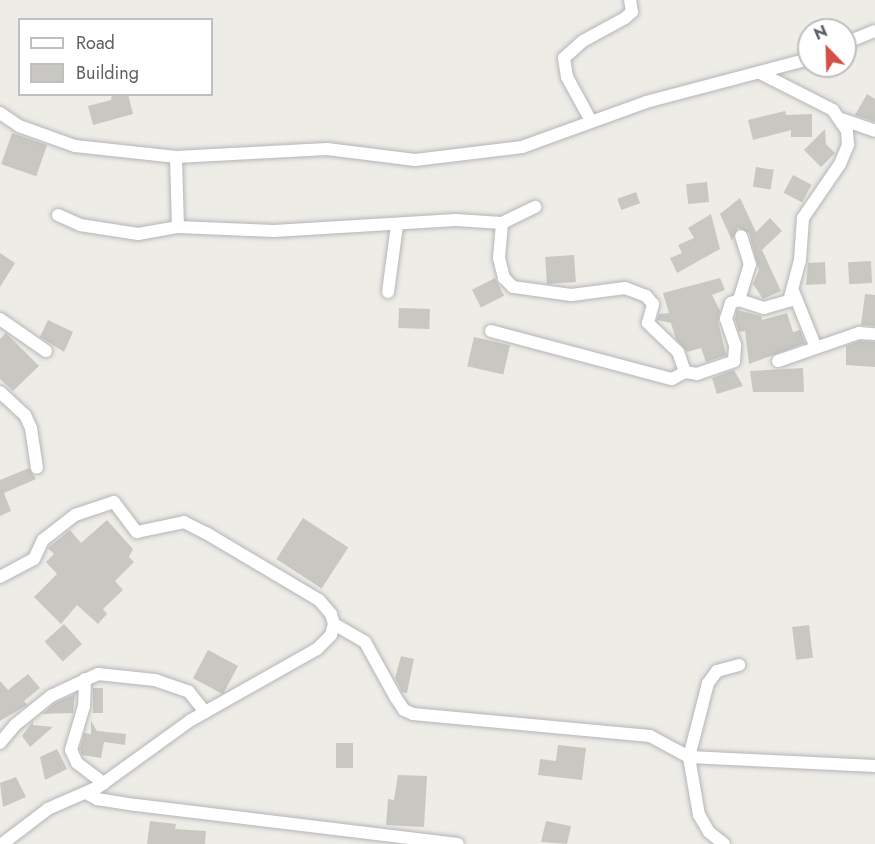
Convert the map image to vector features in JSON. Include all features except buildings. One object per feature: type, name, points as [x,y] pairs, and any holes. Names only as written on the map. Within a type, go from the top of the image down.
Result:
[{"type":"street","points":[[591,121],[567,77],[564,58],[583,41],[625,18],[634,2]]},
{"type":"street","points":[[857,38],[875,30]]},
{"type":"street","points":[[0,113],[19,126],[75,146],[176,157],[327,149],[415,160],[522,147],[646,102],[797,62]]},
{"type":"street","points":[[760,73],[833,110],[841,118],[875,131]]},
{"type":"street","points":[[739,300],[764,308],[778,306],[789,301],[794,291],[803,218],[840,164],[848,145],[841,118]]},
{"type":"street","points":[[176,157],[178,227]]},
{"type":"street","points":[[58,215],[80,225],[138,234],[178,227],[274,231],[456,220],[502,223],[535,207]]},
{"type":"street","points":[[502,223],[499,258],[504,278],[513,287],[571,294],[625,288],[646,296],[653,304],[648,322],[678,352],[685,372]]},
{"type":"street","points":[[388,292],[397,225]]},
{"type":"street","points":[[490,331],[672,379],[685,372],[697,374],[734,360],[737,356],[726,310],[739,300],[750,265],[741,236]]},
{"type":"street","points":[[794,291],[816,348]]},
{"type":"street","points":[[0,321],[46,351]]},
{"type":"street","points":[[778,361],[859,333],[875,334]]},
{"type":"street","points":[[0,392],[25,415],[31,428],[37,468]]},
{"type":"street","points":[[0,577],[34,559],[43,540],[75,515],[114,502],[137,532],[184,522],[206,533],[319,600],[331,614],[334,624],[331,635],[317,649],[205,712],[104,783],[48,809],[2,844]]},
{"type":"street","points":[[334,624],[365,642],[404,710],[650,736],[689,757],[875,766]]},
{"type":"street","points":[[724,844],[709,832],[699,815],[689,757],[708,683],[717,671],[739,665]]},
{"type":"street","points":[[0,743],[15,725],[51,696],[98,674],[121,674],[155,680],[189,692],[205,712]]},
{"type":"street","points":[[85,679],[84,706],[71,750],[77,763],[104,783]]},
{"type":"street","points":[[86,793],[97,799],[136,805],[458,844]]}]
